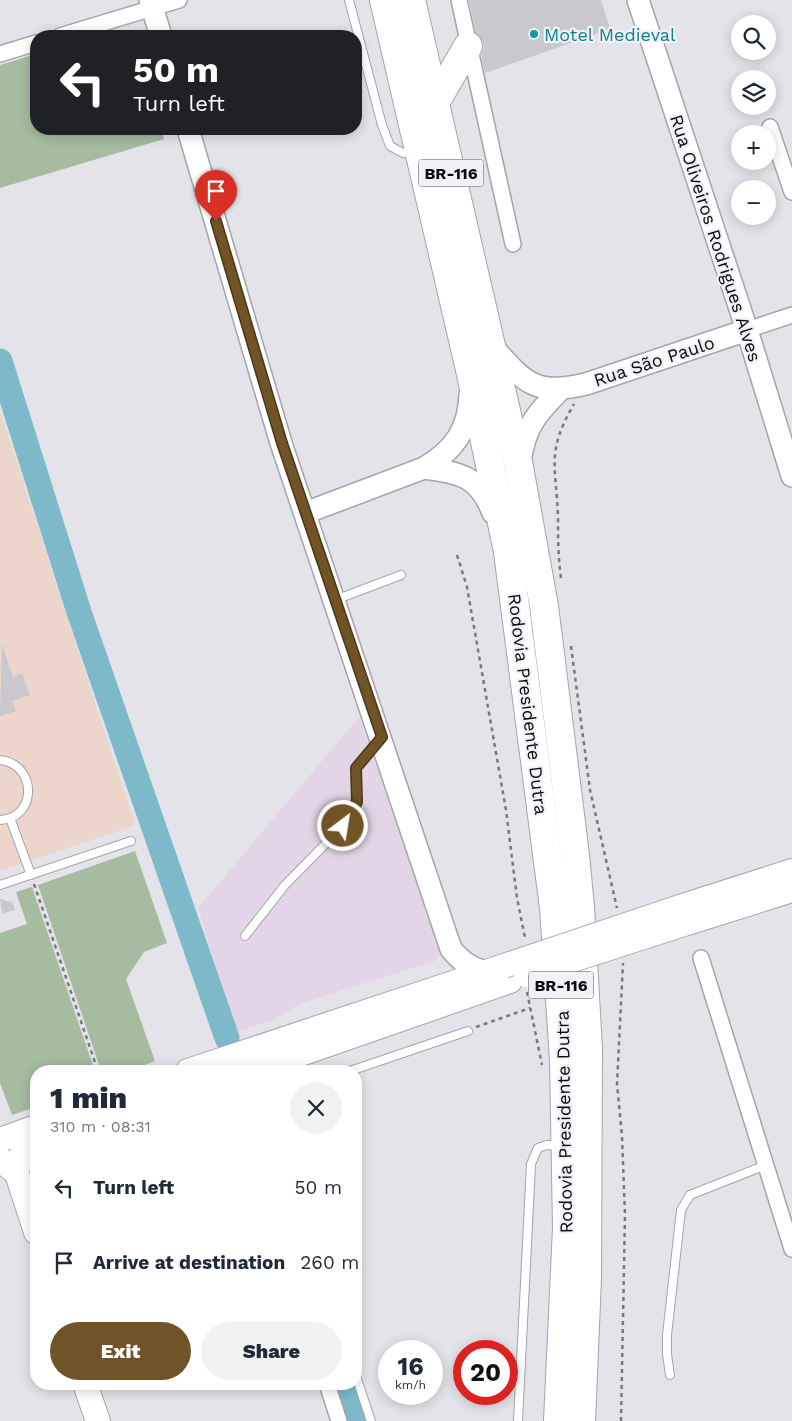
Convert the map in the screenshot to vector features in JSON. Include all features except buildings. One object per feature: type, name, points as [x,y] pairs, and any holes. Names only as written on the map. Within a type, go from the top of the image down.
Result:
[{"type":"highway","name":"Rodovia Presidente Dutra","points":[[384,0],[471,374],[508,552],[554,908],[562,1008],[567,1228],[558,1421]]},
{"type":"highway","name":"Rodovia Presidente Dutra","points":[[411,1],[519,467],[544,606],[579,898],[586,991],[587,1253],[581,1421]]},
{"type":"highway","points":[[435,103],[468,46]]},
{"type":"main road","name":"Rua Oliveiros Rodrigues Alves","points":[[638,0],[747,330],[792,476]]},
{"type":"main road","points":[[151,4],[159,30]]},
{"type":"main road","points":[[190,135],[282,443],[382,737],[451,949],[458,958],[472,968],[507,978]]},
{"type":"main road","name":"Rua São Paulo","points":[[491,345],[525,380],[539,387],[560,390],[586,384],[747,330]]},
{"type":"main road","points":[[305,513],[424,468],[452,449],[462,433],[470,408],[471,374]]},
{"type":"main road","points":[[519,467],[523,440],[528,429],[538,412],[560,390]]},
{"type":"main road","points":[[424,468],[455,472],[476,483],[489,501],[508,552]]},
{"type":"main road","points":[[271,1065],[685,915],[790,887]]},
{"type":"main road","points":[[444,985],[451,949]]},
{"type":"main road","points":[[206,1065],[444,985],[507,978]]},
{"type":"main road","points":[[30,1130],[1,1142],[17,1174],[30,1214]]},
{"type":"main road","points":[[17,1174],[17,1163],[20,1157],[30,1151]]},
{"type":"main road","points":[[87,1390],[98,1421]]},
{"type":"street","points":[[77,30],[151,4],[179,0]]},
{"type":"street","points":[[459,0],[513,244]]},
{"type":"street","points":[[0,54],[30,45]]},
{"type":"street","points":[[776,145],[792,192]]},
{"type":"street","points":[[747,330],[792,315]]},
{"type":"street","points":[[701,958],[792,1249]]},
{"type":"street","points":[[329,1390],[339,1421]]},
{"type":"lane","points":[[349,0],[357,30]]},
{"type":"lane","points":[[362,49],[382,125],[390,146],[403,153],[420,154]]},
{"type":"lane","points":[[334,600],[401,575]]},
{"type":"lane","points":[[245,936],[285,885],[343,826],[357,802],[356,768],[382,737]]},
{"type":"lane","points":[[0,760],[16,765],[28,781],[30,791],[28,801],[22,809],[10,818],[0,820]]},
{"type":"lane","points":[[10,818],[31,875]]},
{"type":"lane","points":[[0,885],[131,841]]},
{"type":"lane","points":[[362,1067],[468,1030]]},
{"type":"lane","points":[[518,1421],[531,1164],[538,1148],[546,1145],[566,1146]]},
{"type":"lane","points":[[670,1375],[667,1354],[668,1335],[681,1210],[684,1201],[690,1195],[766,1165]]},
{"type":"lane","points":[[361,1390],[371,1421]]},
{"type":"path","points":[[562,584],[557,545],[558,516],[553,470],[555,445],[564,422],[586,384]]},
{"type":"path","points":[[457,555],[469,596],[506,810],[517,898],[525,938]]},
{"type":"path","points":[[571,642],[590,790],[616,904]]},
{"type":"path","points":[[31,875],[96,1065]]},
{"type":"path","points":[[621,1421],[625,1215],[622,1136],[617,1084],[623,963]]},
{"type":"path","points":[[507,978],[531,1008],[541,1050],[542,1069]]},
{"type":"path","points":[[468,1030],[531,1008]]},
{"type":"shaded area","points":[[0,411],[135,825],[0,871]]},
{"type":"shaded area","points":[[359,717],[442,952],[435,961],[299,1004],[273,1020],[236,1032],[198,908]]},
{"type":"green space","points":[[30,56],[30,135],[163,135],[164,139],[0,188],[0,65]]},
{"type":"green space","points":[[135,851],[167,943],[144,952],[126,979],[155,1061],[145,1065],[99,1065],[38,885]]},
{"type":"green space","points":[[32,887],[93,1065],[30,1065],[30,1109],[12,1115],[0,1083],[0,933],[27,924],[16,892]]},
{"type":"waterway","points":[[0,361],[79,612],[227,1038]]},
{"type":"waterway","points":[[343,1390],[353,1421]]},
{"type":"place","name":"Motel Medieval","points":[[534,34]]},
{"type":"route","points":[[216,221],[282,443],[382,737],[356,768],[357,802],[343,826]]}]
